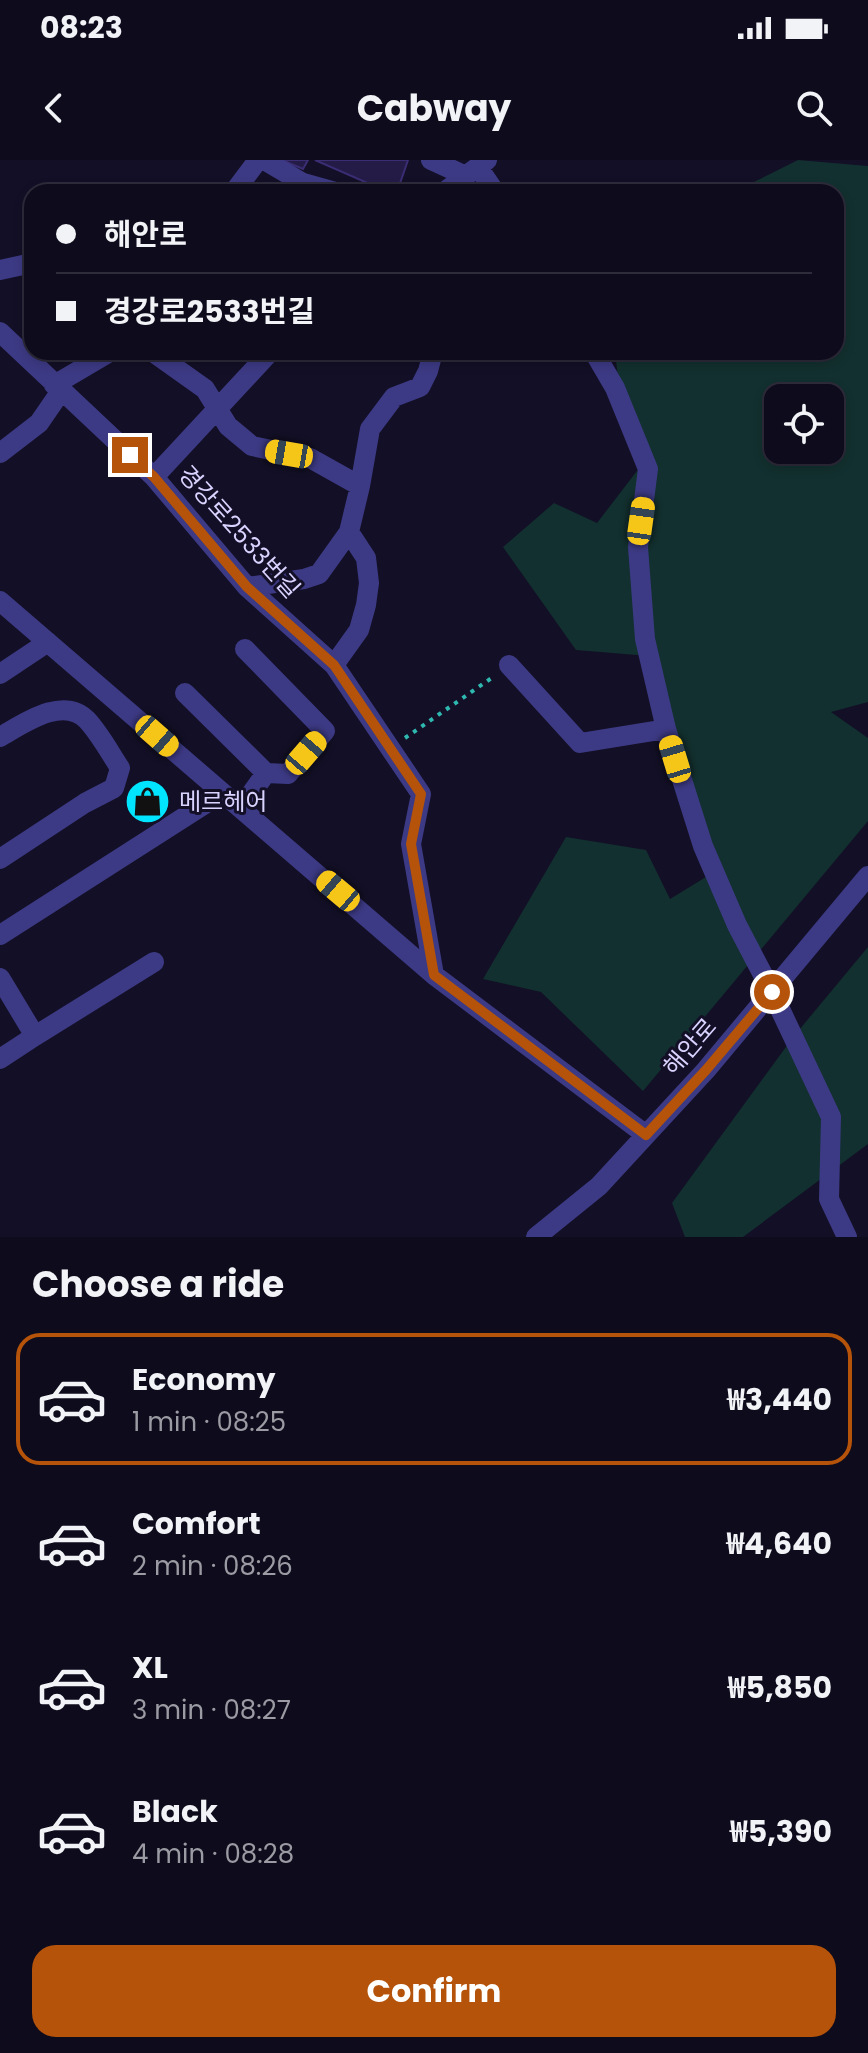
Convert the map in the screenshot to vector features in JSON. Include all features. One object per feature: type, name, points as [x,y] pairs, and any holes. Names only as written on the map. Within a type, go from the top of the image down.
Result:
[{"type":"street","points":[[242,184],[258,160]]},
{"type":"street","points":[[264,160],[306,184]]},
{"type":"street","points":[[431,160],[477,168]]},
{"type":"street","points":[[455,184],[477,168]]},
{"type":"street","points":[[0,270],[24,265]]},
{"type":"street","name":"경강로2533번길","points":[[0,332],[24,355]]},
{"type":"street","name":"경강로2533번길","points":[[29,360],[154,477],[247,587],[334,665],[421,794],[411,844],[434,975]]},
{"type":"street","points":[[0,453],[39,423],[58,388],[98,360]]},
{"type":"street","points":[[164,360],[205,389],[228,426],[252,446],[310,458],[360,486]]},
{"type":"street","points":[[154,477],[263,360]]},
{"type":"street","points":[[247,587],[319,574],[349,532],[370,429],[394,397],[420,387],[431,360]]},
{"type":"street","points":[[599,360],[615,388],[648,469],[638,547],[645,639],[666,729],[703,846],[737,925],[831,1117],[829,1199],[847,1237]]},
{"type":"street","points":[[334,665],[359,630],[369,583],[366,558],[349,532]]},
{"type":"street","points":[[0,601],[434,975],[646,1135]]},
{"type":"street","points":[[0,674],[48,642]]},
{"type":"street","points":[[185,693],[266,773],[288,774],[325,731],[245,649]]},
{"type":"street","points":[[509,665],[580,743],[666,729]]},
{"type":"street","points":[[0,737],[39,715],[65,710],[86,718],[120,768],[114,788],[85,803],[0,859]]},
{"type":"street","points":[[241,808],[266,773]]},
{"type":"street","points":[[0,935],[222,793]]},
{"type":"street","name":"해안로","points":[[536,1237],[599,1186],[706,1070],[868,876]]},
{"type":"street","points":[[0,1059],[154,962]]},
{"type":"street","points":[[0,978],[35,1036]]},
{"type":"path","points":[[390,749],[509,665]]},
{"type":"green space","points":[[798,160],[868,166],[868,702],[831,712],[868,738],[868,821],[643,1091],[541,992],[483,979],[566,837],[646,850],[670,899],[706,877],[649,656],[576,650],[503,547],[554,503],[597,523],[640,467],[621,404],[616,360],[844,360],[844,184],[750,184]]},
{"type":"green space","points":[[868,947],[868,1144],[743,1237],[685,1237],[672,1203],[794,1036]]},
{"type":"building","points":[[282,160],[308,160],[303,169]]},
{"type":"building","points":[[315,160],[408,160],[400,184],[370,184]]},
{"type":"place","name":"메르헤어","points":[[148,802]]},
{"type":"route","points":[[130,455],[154,477],[247,587],[334,665],[421,794],[411,844],[434,975],[646,1135],[772,992]]}]
